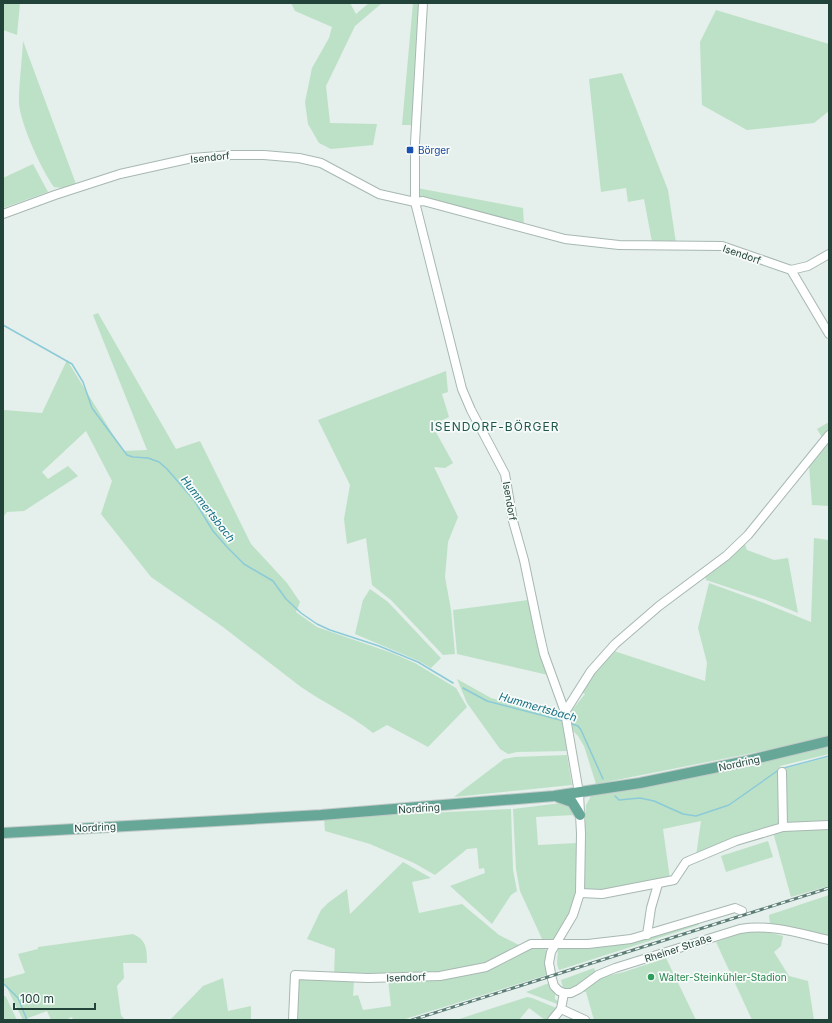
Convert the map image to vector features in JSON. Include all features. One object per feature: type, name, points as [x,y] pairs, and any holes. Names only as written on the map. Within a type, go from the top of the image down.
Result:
[{"type":"main road","name":"Nordring","points":[[3,833],[321,815],[554,796],[640,783],[742,762],[829,741]]},
{"type":"main road","points":[[554,796],[572,802],[580,815]]},
{"type":"street","name":"Isendorf","points":[[423,3],[415,143],[415,202],[462,389],[471,410],[505,474],[513,520],[524,560],[538,632],[544,654],[566,715],[579,793],[580,893],[573,915],[551,952],[550,968],[554,986],[559,991],[564,993]]},
{"type":"street","name":"Isendorf","points":[[3,214],[120,174],[192,158],[231,155],[264,155],[299,158],[321,163],[342,172],[368,189],[379,194],[415,202],[423,201],[565,239],[619,245],[722,246],[791,270]]},
{"type":"street","points":[[829,254],[808,266],[791,270],[829,334]]},
{"type":"street","points":[[566,715],[591,671],[615,644],[659,606],[726,556],[748,535],[829,436]]},
{"type":"street","points":[[782,772],[783,827]]},
{"type":"street","points":[[580,893],[602,894],[674,880],[686,862],[736,841],[783,827],[829,825]]},
{"type":"street","points":[[647,935],[651,908],[658,884]]},
{"type":"street","points":[[555,945],[631,940],[735,908],[742,911]]},
{"type":"street","name":"Rheiner Straße","points":[[564,993],[571,993],[598,975],[615,968],[740,929],[756,926],[776,928],[829,940]]},
{"type":"street","name":"Isendorf","points":[[293,1020],[295,975],[368,978],[440,976],[486,967],[531,944],[555,945]]},
{"type":"street","points":[[552,1020],[561,1008],[564,993]]},
{"type":"street","points":[[561,1008],[585,1020]]},
{"type":"green space","points":[[3,3],[20,3],[17,35],[3,30]]},
{"type":"green space","points":[[291,3],[350,3],[356,14],[369,3],[382,3],[355,26],[326,86],[330,123],[377,124],[373,145],[331,149],[319,143],[308,124],[305,102],[312,68],[329,38],[332,27],[295,11]]},
{"type":"green space","points":[[413,3],[421,3],[413,125],[402,125]]},
{"type":"green space","points":[[716,10],[829,44],[829,111],[814,123],[747,130],[702,105],[700,42]]},
{"type":"green space","points":[[23,41],[76,184],[71,186],[63,188],[54,187],[38,159],[23,122],[20,112],[19,87]]},
{"type":"green space","points":[[622,73],[668,190],[676,243],[652,242],[644,199],[628,202],[626,188],[601,192],[589,79]]},
{"type":"green space","points":[[33,164],[48,192],[3,208],[3,178]]},
{"type":"green space","points":[[417,188],[523,208],[524,226],[417,198]]},
{"type":"green space","points":[[98,313],[176,449],[200,441],[251,544],[287,583],[300,602],[296,612],[317,627],[392,653],[415,663],[456,688],[467,707],[428,747],[387,725],[373,733],[356,720],[301,687],[223,627],[151,577],[101,514],[112,481],[86,431],[42,472],[48,479],[68,466],[78,476],[24,511],[7,512],[3,517],[3,412],[4,410],[42,413],[67,360],[123,451],[147,450],[93,315]]},
{"type":"green space","points":[[446,371],[448,392],[442,394],[449,417],[432,425],[453,463],[445,468],[434,467],[458,517],[448,542],[445,577],[451,610],[455,654],[443,655],[391,600],[372,585],[366,538],[347,544],[344,519],[350,485],[318,420]]},
{"type":"green space","points":[[829,422],[829,506],[812,505],[809,465],[826,444],[817,429]]},
{"type":"green space","points":[[814,538],[829,540],[829,736],[809,742],[596,784],[584,746],[572,730],[569,714],[585,694],[581,692],[592,673],[611,650],[705,681],[707,663],[698,628],[709,583],[811,622]]},
{"type":"green space","points":[[744,542],[747,550],[774,560],[788,558],[798,613],[766,600],[706,580],[705,576]]},
{"type":"green space","points":[[370,589],[388,602],[441,658],[431,668],[419,661],[355,634],[363,600]]},
{"type":"green space","points":[[528,600],[535,637],[548,675],[457,654],[453,610]]},
{"type":"green space","points":[[457,679],[491,698],[561,716],[567,751],[517,752],[508,754],[500,749],[467,703]]},
{"type":"green space","points":[[829,744],[829,754],[780,766],[781,825],[696,856],[701,821],[663,829],[670,879],[602,892],[582,891],[586,805],[591,796],[664,784]]},
{"type":"green space","points":[[567,755],[572,785],[454,797],[504,759],[515,757]]},
{"type":"green space","points":[[829,757],[829,823],[785,826],[783,769]]},
{"type":"green space","points":[[561,803],[571,807],[574,815],[536,817],[538,845],[577,843],[577,883],[573,906],[567,920],[552,942],[543,941],[520,891],[516,869],[513,809]]},
{"type":"green space","points":[[511,809],[513,870],[517,891],[511,895],[492,924],[450,886],[485,873],[484,868],[479,869],[477,848],[467,849],[435,875],[414,863],[370,844],[325,831],[324,818]]},
{"type":"green space","points":[[829,826],[829,886],[791,897],[773,832]]},
{"type":"green space","points":[[768,841],[773,857],[726,872],[721,856]]},
{"type":"green space","points":[[403,862],[431,878],[412,882],[419,913],[462,904],[499,935],[521,946],[485,965],[440,974],[334,975],[335,949],[307,939],[321,910],[347,889],[350,914]]},
{"type":"green space","points":[[829,895],[829,936],[770,924],[769,915]]},
{"type":"green space","points":[[698,921],[699,925],[559,970],[557,964],[558,947],[590,945]]},
{"type":"green space","points":[[768,932],[783,936],[781,946],[774,952],[789,976],[808,981],[814,1020],[752,1020],[716,942],[741,933]]},
{"type":"green space","points":[[133,934],[138,936],[144,942],[147,963],[123,963],[124,978],[117,986],[121,1015],[125,1020],[73,1020],[72,1017],[65,1020],[51,1020],[47,1011],[23,1020],[3,980],[25,973],[18,954],[38,949],[38,947]]},
{"type":"green space","points":[[545,947],[547,975],[402,1020],[295,1020],[297,977],[354,981],[353,996],[358,995],[363,1010],[391,1006],[388,980],[466,974],[527,948]]},
{"type":"green space","name":"Walter-Steinkühler-Stadion","points":[[666,958],[696,1020],[594,1020],[586,992],[563,988],[561,980],[594,968],[598,978],[624,972]]},
{"type":"green space","points":[[223,978],[228,1011],[251,1006],[251,1020],[170,1020],[203,986]]},
{"type":"green space","points":[[549,983],[555,994],[555,999],[559,1002],[557,1004],[526,992]]},
{"type":"green space","points":[[3,995],[6,997],[17,1020],[3,1020]]},
{"type":"green space","points":[[527,997],[559,1009],[550,1020],[545,1020],[529,1008],[519,1020],[456,1020]]},
{"type":"waterway","name":"Hummertsbach","points":[[3,325],[72,364],[83,382],[92,408],[127,455],[148,458],[159,462],[167,469],[194,500],[213,531],[227,547],[244,564],[273,581],[286,599],[301,613],[317,624],[330,630],[379,646],[418,662],[453,683]]},
{"type":"waterway","name":"Hummertsbach","points":[[463,688],[487,701],[564,721]]},
{"type":"waterway","name":"Hummertsbach","points":[[569,723],[578,726],[581,730],[603,779]]},
{"type":"waterway","name":"Hummertsbach","points":[[615,796],[619,800],[640,798],[654,801],[683,814],[696,816],[729,805],[780,769],[829,756]]},
{"type":"waterway","points":[[3,983],[18,998],[27,1020]]},
{"type":"railway","points":[[412,1020],[829,888]]},
{"type":"place","name":"Börger","points":[[410,150]]},
{"type":"place","name":"Walter-Steinkühler-Stadion","points":[[651,977]]},
{"type":"district","name":"ISENDORF-BÖRGER","points":[[495,426]]}]
